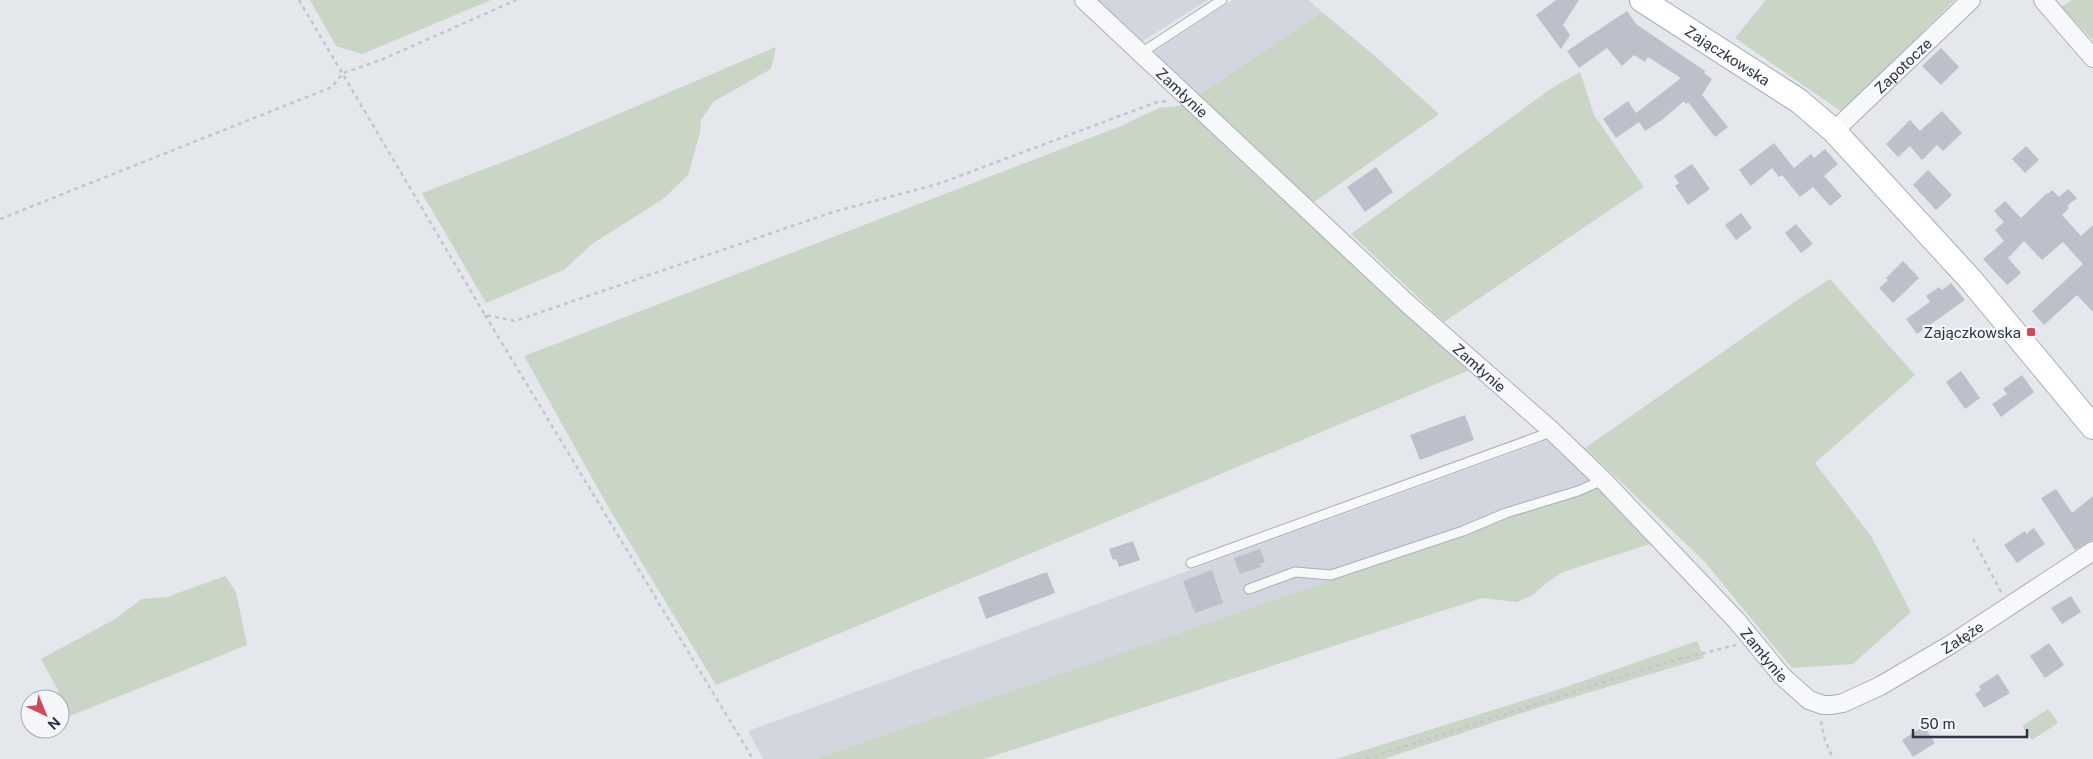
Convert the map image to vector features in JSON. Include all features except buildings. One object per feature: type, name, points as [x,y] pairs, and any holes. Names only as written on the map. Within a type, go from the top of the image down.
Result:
[{"type":"main road","name":"Zajączkowska","points":[[1642,0],[1799,101],[1834,131],[1970,278],[2093,427]]},
{"type":"street","name":"Zamłynie","points":[[1084,0],[1408,304],[1551,430],[1603,480],[1738,621],[1792,686],[1809,700],[1823,705]]},
{"type":"street","name":"Zapotocze","points":[[1834,131],[1971,0]]},
{"type":"street","points":[[2043,0],[2093,58]]},
{"type":"street","name":"Załęże","points":[[1823,705],[1843,703],[1880,686],[1925,660],[2093,551]]},
{"type":"lane","points":[[1141,53],[1222,0]]},
{"type":"lane","points":[[1190,563],[1534,438],[1551,430]]},
{"type":"lane","points":[[1249,589],[1295,572],[1331,575],[1463,531],[1506,513],[1578,491],[1603,480]]},
{"type":"path","points":[[299,0],[344,73],[485,315],[753,759]]},
{"type":"path","points":[[0,219],[332,87],[344,73],[381,60],[516,0]]},
{"type":"path","points":[[485,315],[515,321],[833,212],[938,184],[1157,102],[1190,99]]},
{"type":"path","points":[[1973,539],[2008,607]]},
{"type":"path","points":[[1366,759],[1661,664],[1741,644],[1755,643]]},
{"type":"path","points":[[1823,705],[1821,724],[1833,759]]},
{"type":"shaded area","points":[[1095,0],[1208,0],[1141,42]]},
{"type":"shaded area","points":[[1233,0],[1308,0],[1322,12],[1198,95],[1152,53]]},
{"type":"shaded area","points":[[1550,439],[1602,486],[815,759],[763,759],[748,731]]},
{"type":"green space","points":[[310,0],[491,0],[362,54],[336,46]]},
{"type":"green space","points":[[1766,0],[1955,0],[1842,112],[1735,38]]},
{"type":"green space","points":[[2072,0],[2093,0],[2093,40],[2061,7]]},
{"type":"green space","points":[[1322,12],[1376,57],[1439,114],[1314,202],[1198,95]]},
{"type":"green space","points":[[776,47],[771,69],[713,102],[701,120],[700,133],[688,175],[663,199],[592,244],[564,270],[486,303],[422,193],[529,152]]},
{"type":"green space","points":[[1580,72],[1594,115],[1644,187],[1444,322],[1351,234],[1552,88]]},
{"type":"green space","points":[[1186,105],[1472,369],[716,685],[610,510],[524,356],[1121,126],[1159,108]]},
{"type":"green space","points":[[1830,279],[1915,375],[1815,463],[1871,536],[1911,612],[1853,664],[1792,668],[1704,561],[1585,448]]},
{"type":"green space","points":[[1602,486],[1653,543],[1563,572],[1533,595],[1517,602],[1482,598],[984,759],[815,759]]},
{"type":"green space","points":[[225,576],[236,592],[247,645],[70,716],[70,689],[57,689],[41,659],[115,619],[142,599],[167,597]]},
{"type":"green space","points":[[1697,641],[1704,658],[1534,709],[1384,759],[1336,759],[1560,689]]},
{"type":"green space","points":[[2048,709],[2058,723],[2032,740],[2022,726]]},
{"type":"place","name":"Zajączkowska","points":[[2031,332]]}]
